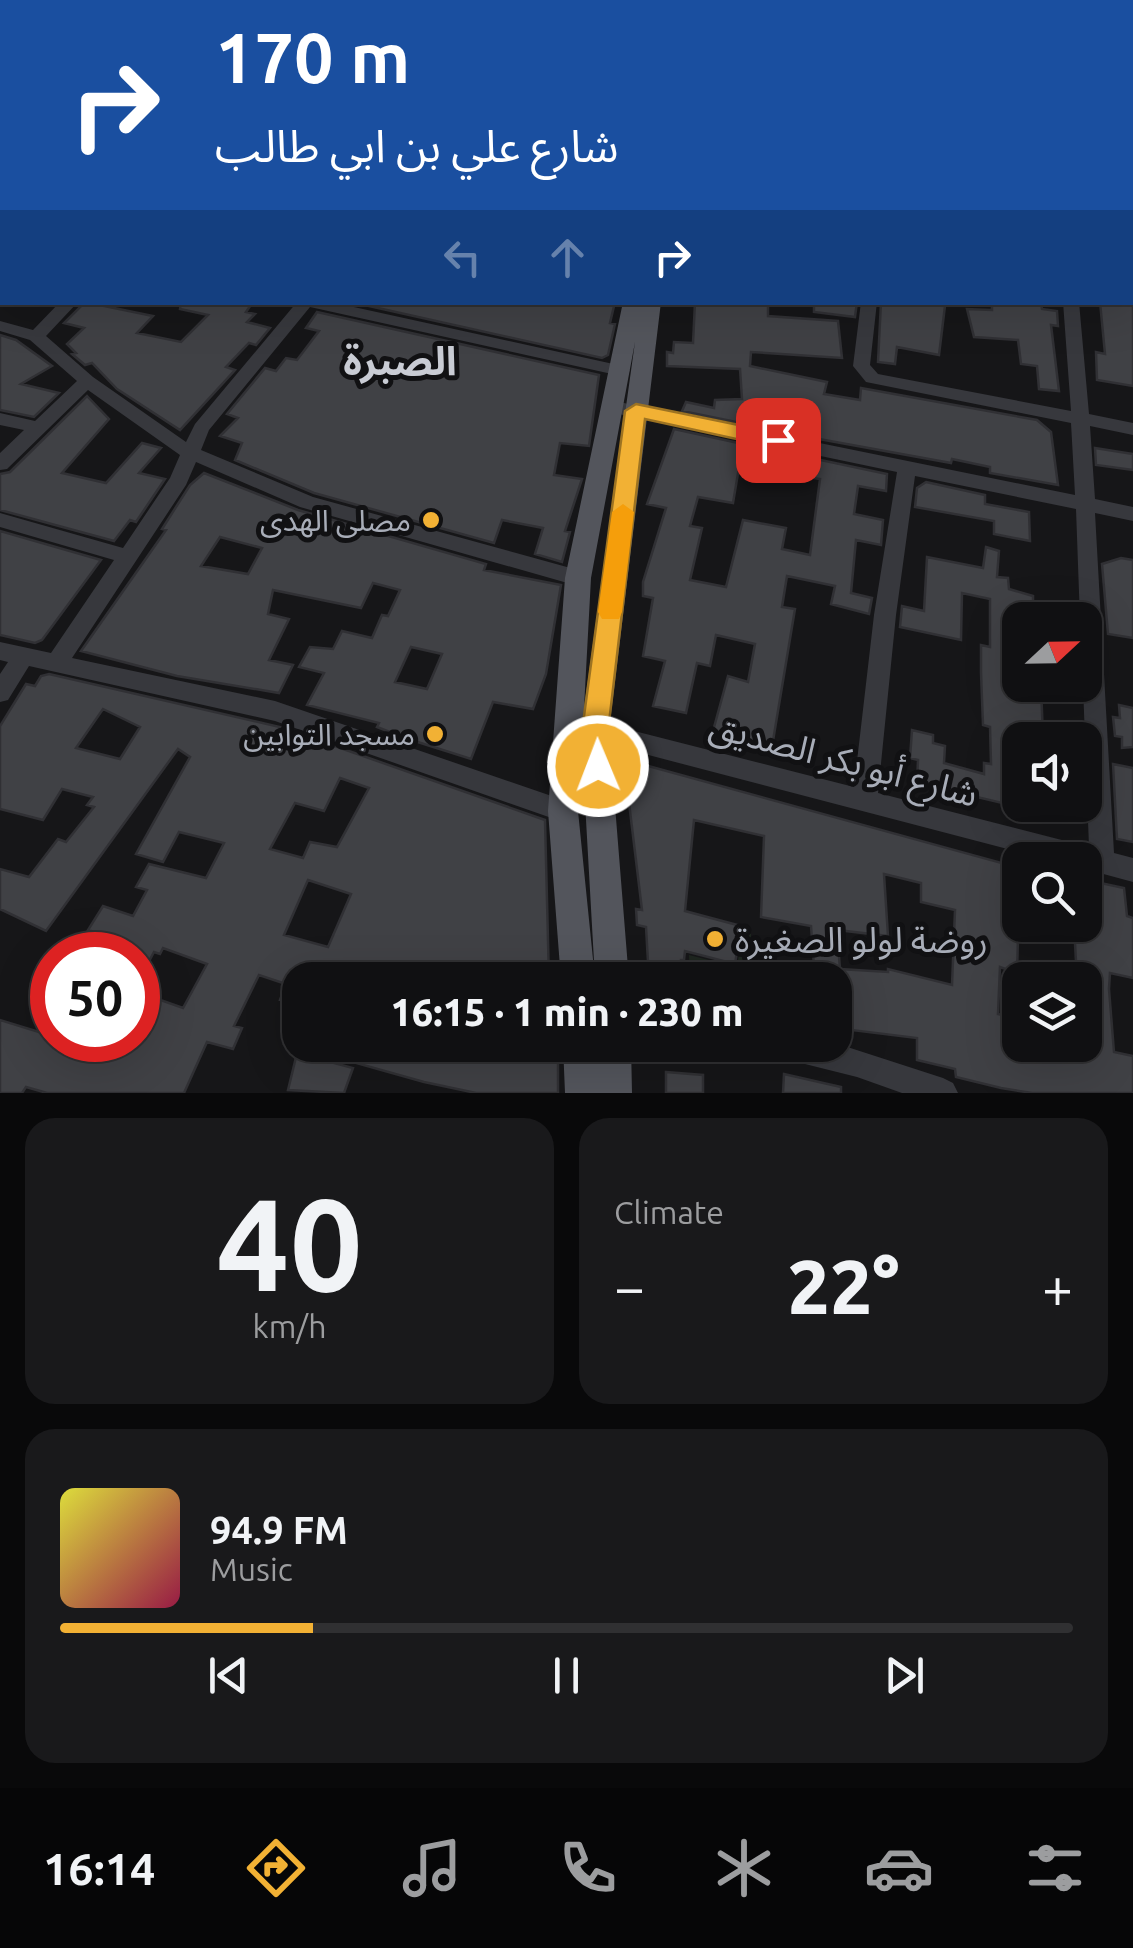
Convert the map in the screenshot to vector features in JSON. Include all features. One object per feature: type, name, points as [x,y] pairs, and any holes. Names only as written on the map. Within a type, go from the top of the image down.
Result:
[{"type":"main road","points":[[611,962],[595,731],[624,409],[621,371],[632,305]]},
{"type":"main road","points":[[576,962],[563,810],[578,578],[650,305]]},
{"type":"main road","points":[[582,1062],[583,1093]]},
{"type":"main road","points":[[614,1062],[614,1093]]},
{"type":"street","points":[[36,336],[67,305]]},
{"type":"street","points":[[56,663],[179,480],[188,452],[222,400],[303,305]]},
{"type":"street","points":[[318,305],[621,371]]},
{"type":"street","points":[[380,321],[387,305]]},
{"type":"street","points":[[868,305],[861,366],[872,378],[1133,429]]},
{"type":"street","points":[[1071,305],[1082,420],[1101,842]]},
{"type":"street","points":[[0,326],[36,336],[87,381],[188,452],[307,502],[578,578]]},
{"type":"street","points":[[0,464],[87,381]]},
{"type":"street","points":[[624,409],[1133,514]]},
{"type":"street","points":[[0,419],[37,426]]},
{"type":"street","points":[[865,801],[885,615],[907,468]]},
{"type":"street","points":[[0,520],[128,556]]},
{"type":"street","points":[[0,693],[11,655],[56,663],[275,710],[563,810]]},
{"type":"street","name":"شارع أبو بكر الصديق","points":[[595,731],[1022,842]]},
{"type":"street","name":"شارع أبو بكر الصديق","points":[[1102,863],[1133,870]]},
{"type":"street","points":[[852,1062],[943,1093]]},
{"type":"shaded area","points":[[743,929],[751,934],[751,962],[738,962]]},
{"type":"shaded area","points":[[689,955],[717,962],[689,962]]},
{"type":"building","points":[[82,305],[100,305],[153,316],[137,333],[181,342],[208,315],[180,309],[181,305],[251,305],[246,312],[255,314],[247,322],[270,328],[256,345],[249,343],[226,367],[235,370],[180,430],[117,389],[92,363],[85,365],[72,354],[76,353],[67,344],[84,328],[64,323]]},
{"type":"building","points":[[364,305],[614,305],[610,323],[615,324],[608,355],[602,358]]},
{"type":"building","points":[[695,305],[768,305],[768,316],[838,321],[842,358],[751,352],[750,366],[827,382],[824,394],[860,400],[861,388],[1037,420],[1051,432],[1058,485],[990,473],[990,467],[952,459],[951,463],[819,439],[774,426],[777,418],[748,414],[746,424],[682,411],[686,402],[714,408],[715,400],[742,399],[740,369],[667,366],[667,352],[673,353],[674,342],[693,343]]},
{"type":"building","points":[[814,305],[857,305],[855,317],[814,312]]},
{"type":"building","points":[[881,305],[945,306],[939,355],[897,347],[895,364],[878,362]]},
{"type":"building","points":[[992,305],[1041,305],[1042,309],[1057,311],[1058,326],[1051,325],[1059,391],[1039,389],[1037,366],[1021,364],[1018,340],[974,337],[967,309],[992,310]]},
{"type":"building","points":[[1100,305],[1133,305],[1133,386],[1097,380],[1096,352],[1105,354]]},
{"type":"building","points":[[317,312],[599,375],[589,446],[560,443],[554,475],[582,479],[565,531],[570,532],[562,562],[535,554],[543,528],[502,520],[494,543],[314,493],[235,460],[242,443],[220,436],[238,418],[227,414],[265,368],[276,371],[286,358],[297,360],[319,331],[306,328]]},
{"type":"building","points":[[0,335],[16,340],[52,366],[21,384],[59,393],[34,417],[0,410]]},
{"type":"building","points":[[87,396],[109,419],[62,473],[106,483],[142,443],[161,448],[139,473],[165,479],[136,522],[130,520],[114,541],[0,510],[0,474],[10,472]]},
{"type":"building","points":[[674,429],[743,444],[733,503],[698,497],[690,526],[702,528],[690,580],[726,587],[743,520],[786,528],[782,549],[810,555],[820,479],[813,478],[816,459],[887,474],[886,491],[858,486],[854,514],[883,520],[881,545],[856,540],[851,593],[872,598],[869,614],[831,604],[835,586],[787,576],[782,607],[795,609],[772,747],[713,731],[728,676],[748,682],[755,644],[716,635],[710,666],[697,663],[686,713],[653,706],[665,661],[643,656],[653,598],[643,596],[643,582],[666,508],[647,504]]},
{"type":"building","points":[[1095,448],[1133,454],[1133,470],[1096,465]]},
{"type":"building","points":[[204,473],[298,510],[486,564],[484,570],[561,585],[546,674],[533,709],[493,702],[471,759],[405,738],[377,727],[379,723],[307,705],[324,673],[299,667],[310,647],[333,649],[342,631],[372,638],[382,615],[388,616],[400,590],[373,583],[361,608],[273,590],[268,614],[289,619],[269,660],[293,665],[279,693],[177,676],[81,651],[166,530],[162,529],[190,485]],"holes":[[[220,537],[262,548],[248,574],[201,566]],[[411,647],[442,654],[427,689],[395,682]]]},
{"type":"building","points":[[926,482],[985,495],[985,504],[1029,512],[1030,541],[994,534],[994,521],[915,507],[917,488]]},
{"type":"building","points":[[0,531],[101,560],[42,640],[35,643],[0,635]]},
{"type":"building","points":[[986,547],[999,551],[997,577],[1008,578],[1009,589],[1033,596],[1033,602],[1002,602],[1002,702],[1042,702],[1042,722],[1002,722],[1002,803],[973,796],[973,800],[946,792],[946,788],[917,782],[918,760],[910,758],[912,730],[933,735],[933,743],[945,746],[944,763],[984,774],[984,763],[991,764],[990,727],[983,725],[981,673],[981,645],[990,647],[990,599],[962,593],[961,640],[900,627],[902,606],[924,611],[927,557],[983,568]]},
{"type":"building","points":[[1121,558],[1133,560],[1133,638],[1108,634],[1102,564]]},
{"type":"building","points":[[49,674],[280,727],[277,733],[329,744],[545,820],[549,962],[282,962],[282,983],[259,975],[234,1026],[242,1028],[233,1049],[207,1042],[184,1093],[47,1093],[26,1087],[22,1093],[0,1093],[0,1020],[30,1029],[30,1062],[160,1062],[160,1000],[183,1008],[207,964],[163,948],[160,954],[160,932],[88,930],[103,906],[133,916],[147,890],[136,887],[149,864],[206,878],[224,843],[179,832],[163,862],[136,854],[190,757],[178,749],[46,931],[0,909],[0,869],[29,877],[58,839],[66,842],[94,807],[87,805],[93,797],[62,789],[43,820],[0,809],[0,726],[26,684],[35,686],[41,676]],"holes":[[[103,709],[140,727],[120,759],[76,748]],[[340,778],[369,788],[337,847],[310,842],[303,858],[270,849],[295,803],[324,811]],[[308,880],[351,894],[328,947],[284,935]]]},
{"type":"building","points":[[1119,705],[1133,708],[1133,747],[1122,748],[1122,737],[1115,736],[1113,717],[1120,718]]},
{"type":"building","points":[[641,764],[1002,863],[1002,942],[1018,942],[1017,962],[1002,962],[1000,967],[1002,1062],[1102,1062],[1102,962],[1076,962],[1075,942],[1102,942],[1102,883],[1124,888],[1127,916],[1133,918],[1133,978],[1110,973],[1109,989],[1114,1052],[1133,1056],[1133,1093],[1032,1093],[1001,1088],[956,1077],[955,1069],[917,1060],[917,1038],[852,1030],[852,970],[888,969],[952,985],[955,910],[921,902],[921,883],[884,874],[888,936],[837,930],[839,962],[814,962],[811,926],[761,917],[764,836],[694,820],[685,911],[741,926],[735,962],[685,951],[681,962],[648,962],[646,927],[637,925],[636,909],[642,910],[626,778],[631,767]]},
{"type":"building","points":[[1113,764],[1133,768],[1133,842],[1117,839]]},
{"type":"building","points":[[295,1062],[331,1062],[353,1068],[344,1093],[288,1090]]},
{"type":"building","points":[[558,1062],[558,1093],[476,1093],[356,1063]]},
{"type":"building","points":[[666,1072],[703,1075],[703,1093],[666,1093]]},
{"type":"building","points":[[784,1074],[841,1087],[841,1093],[783,1093]]},
{"type":"slow traffic","points":[[610,612],[623,512]]},
{"type":"place","name":"مصلى الهدى","points":[[431,520]]},
{"type":"place","name":"مسجد التوابين","points":[[435,734]]},
{"type":"place","name":"روضة لولو الصغيرة","points":[[715,939]]},
{"type":"district","name":"الصبرة","points":[[400,360]]},
{"type":"route","points":[[598,766],[595,731],[636,411],[778,440]]}]
